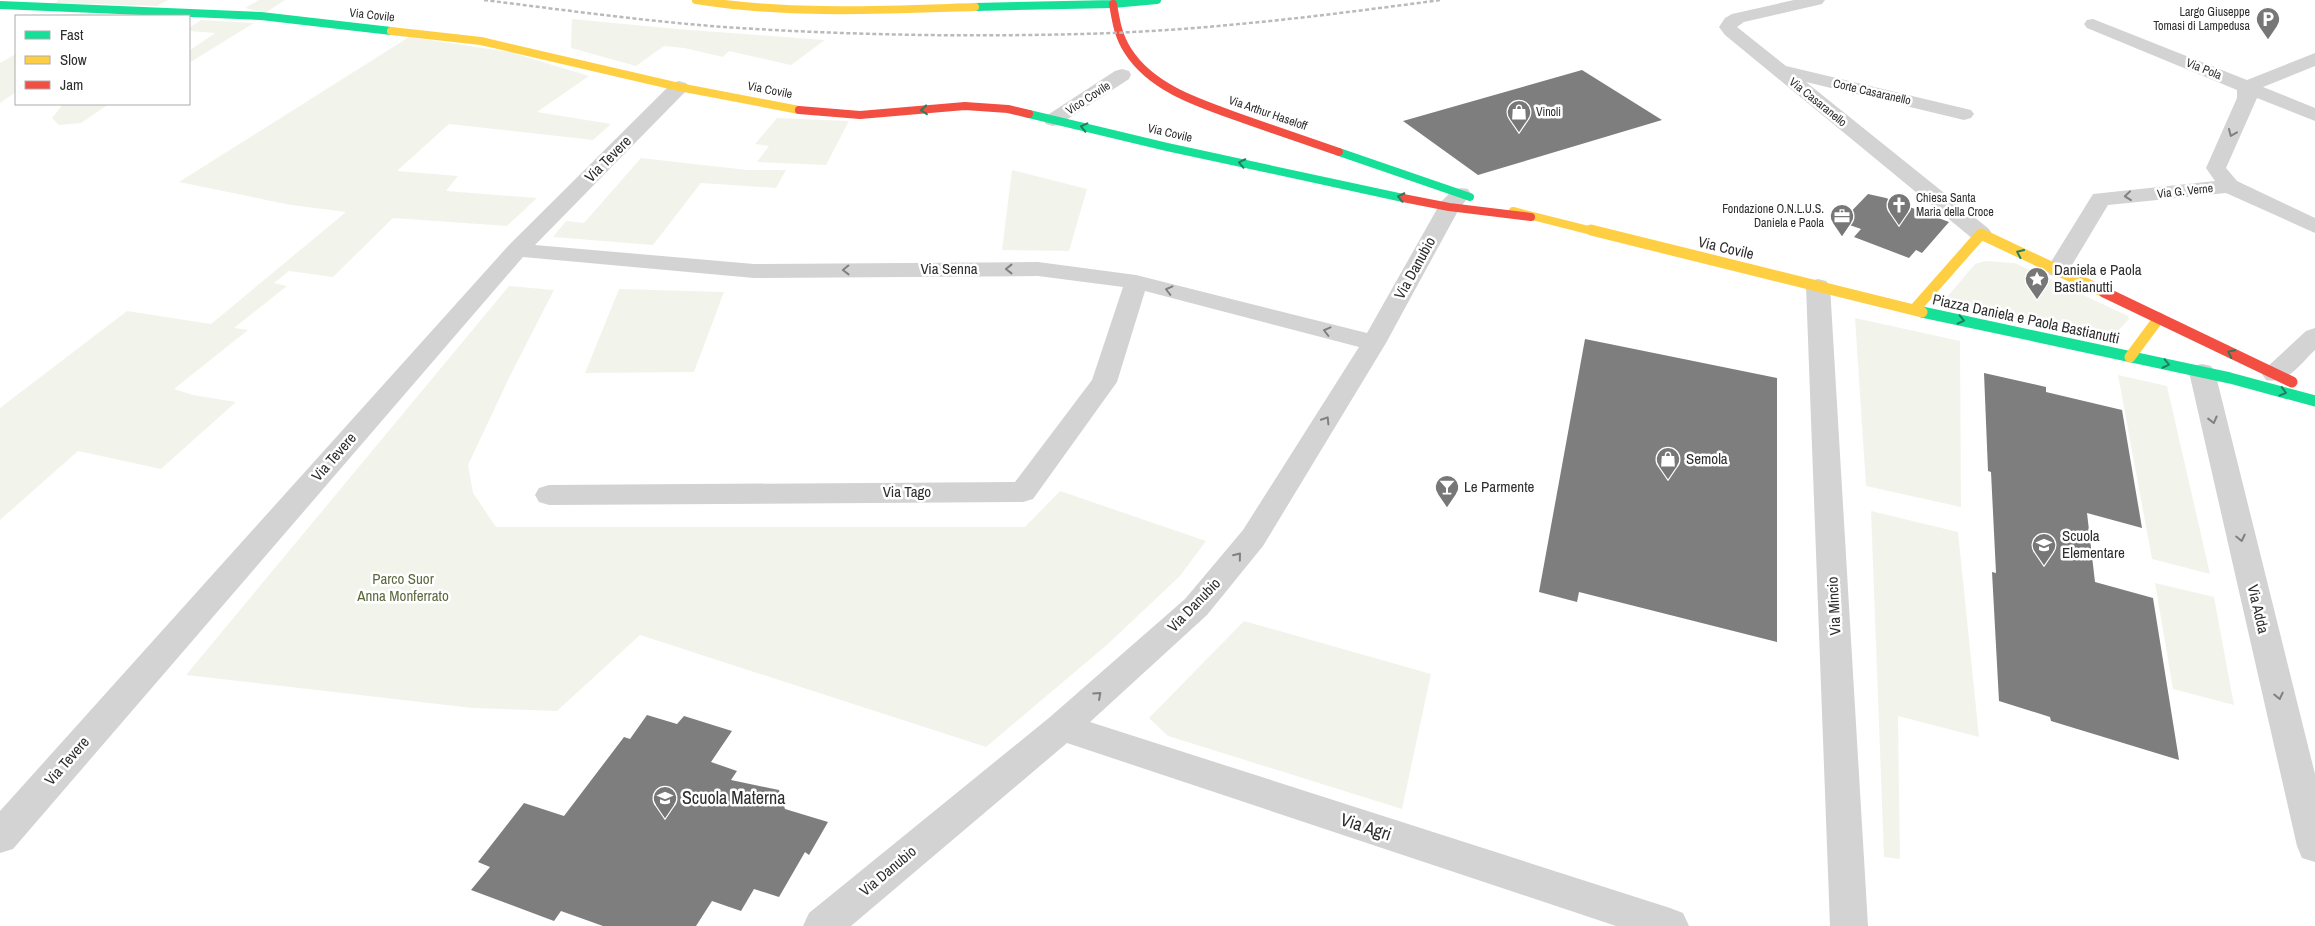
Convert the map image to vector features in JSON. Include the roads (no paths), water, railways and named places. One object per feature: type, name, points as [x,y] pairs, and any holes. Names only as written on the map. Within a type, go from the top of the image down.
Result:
[{"type":"street","points":[[696,0],[727,6],[786,11],[1113,4],[1157,0]]},
{"type":"street","name":"Via Casaranello","points":[[1816,0],[1738,18],[1731,22],[1728,27],[1981,234]]},
{"type":"street","name":"Via Arthur Haseloff","points":[[1113,4],[1121,37],[1130,52],[1149,75],[1174,93],[1455,200]]},
{"type":"street","name":"Via Covile","points":[[0,5],[261,16],[481,41],[679,87],[800,110],[860,115],[965,106],[1008,109],[1167,147],[1455,200],[1914,310]]},
{"type":"street","name":"Via Pola","points":[[2092,24],[2315,115]]},
{"type":"street","points":[[2247,87],[2315,59]]},
{"type":"street","name":"Corte Casaranello","points":[[1780,71],[1964,114]]},
{"type":"street","name":"Vico Covile","points":[[1053,120],[1122,76]]},
{"type":"street","name":"Via Tevere","points":[[2,833],[517,250],[679,87]]},
{"type":"street","name":"Via G. Verne","points":[[2229,186],[2216,168],[2246,98],[2247,87]]},
{"type":"street","points":[[2229,186],[2315,226]]},
{"type":"street","name":"Via G. Verne","points":[[2058,270],[2101,199],[2229,186]]},
{"type":"street","name":"Via Covile","points":[[1455,200],[1531,217]]},
{"type":"street","name":"Via Danubio","points":[[822,926],[1062,727],[1196,607],[1253,538],[1374,343],[1455,200]]},
{"type":"street","points":[[1981,234],[2315,392]]},
{"type":"street","name":"Piazza Daniela e Paola Bastianutti","points":[[1981,234],[1914,310],[2202,372],[2315,401]]},
{"type":"street","name":"Via Senna","points":[[517,250],[754,271],[1038,269],[1136,282],[1374,343]]},
{"type":"street","name":"Via Tago","points":[[549,495],[1023,492],[1104,382],[1136,282]]},
{"type":"street","name":"Via Mincio","points":[[1818,286],[1848,926]]},
{"type":"street","name":"Piazza Daniela e Paola Bastianutti","points":[[2130,357],[2159,318]]},
{"type":"street","points":[[2275,374],[2315,336]]},
{"type":"street","name":"Via Adda","points":[[2202,372],[2315,846]]},
{"type":"street","name":"Via Agri","points":[[1062,727],[1670,926]]},
{"type":"railway","points":[[484,0],[724,27],[902,35],[1081,34],[1171,30],[1306,17],[1441,0]]},
{"type":"place","name":"Largo Giuseppe Tomasi di Lampedusa","points":[[2268,40]]},
{"type":"place","name":"Vinoli","points":[[1519,133]]},
{"type":"place","name":"Chiesa Santa Maria della Croce","points":[[1899,226]]},
{"type":"place","name":"Fondazione O.N.L.U.S. Daniela e Paola","points":[[1842,237]]},
{"type":"place","name":"Daniela e Paola Bastianutti","points":[[2037,300]]},
{"type":"place","name":"Semola","points":[[1668,480]]},
{"type":"place","name":"Le Parmente","points":[[1447,508]]},
{"type":"place","name":"Scuola Elementare","points":[[2044,566]]},
{"type":"place","name":"Scuola Materna","points":[[665,819]]},
{"type":"park label","name":"Parco Suor Anna Monferrato","points":[[403,588]]}]
